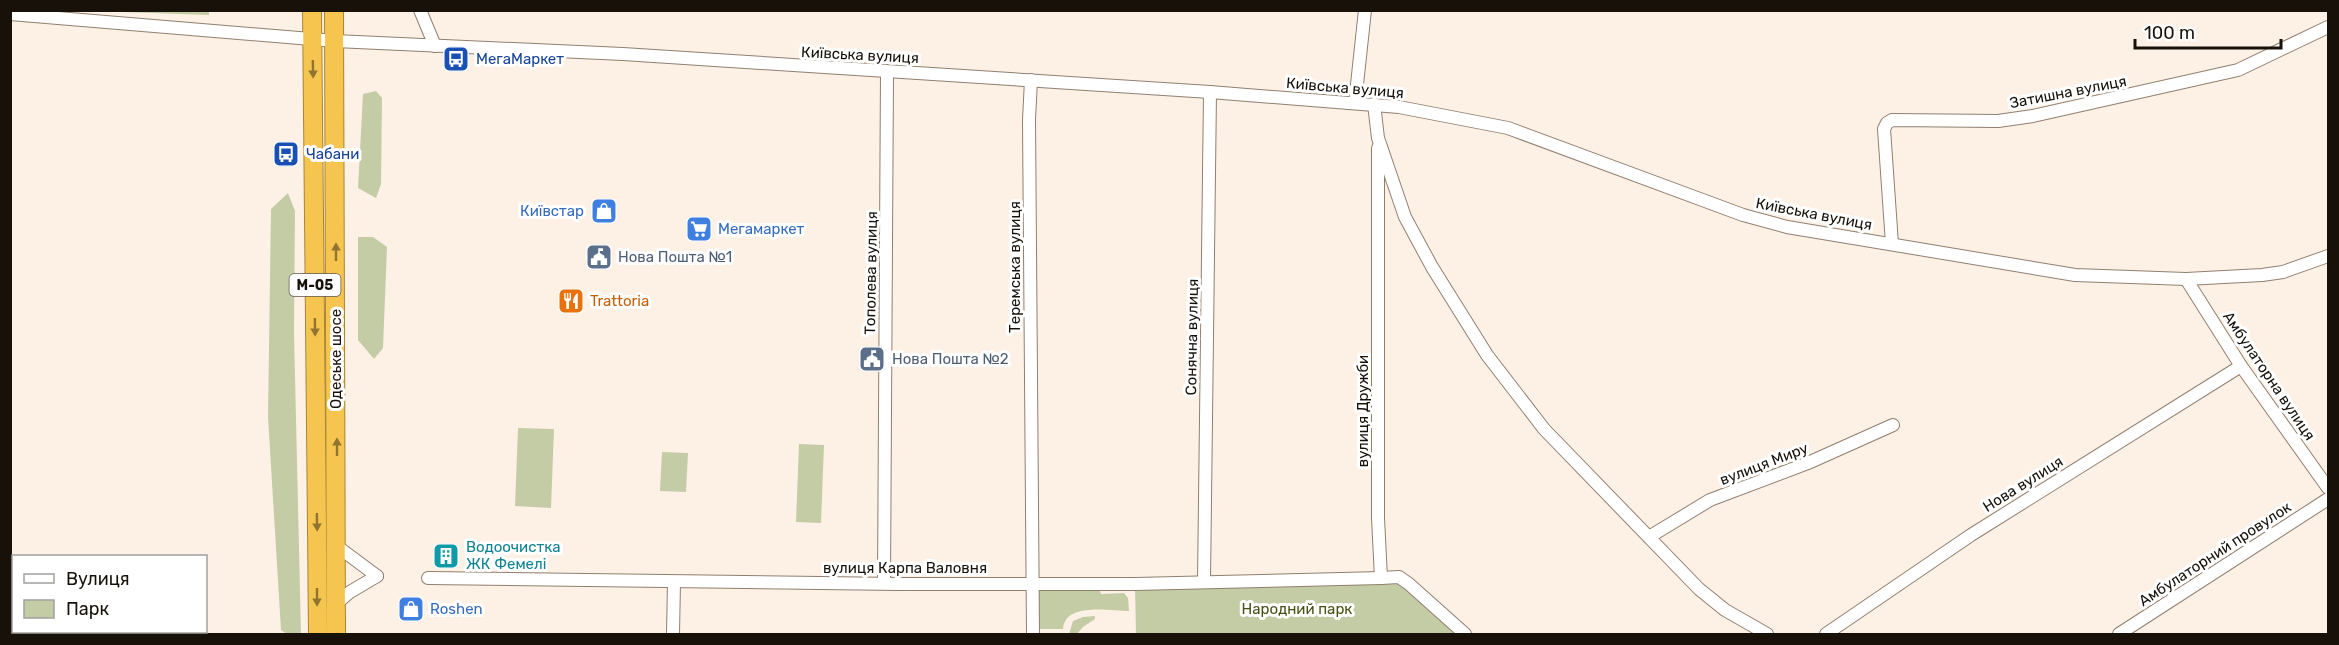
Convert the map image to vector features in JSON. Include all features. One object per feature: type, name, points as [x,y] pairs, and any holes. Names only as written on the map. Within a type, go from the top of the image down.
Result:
[{"type":"highway","name":"Одеське шосе","points":[[312,10],[318,634]]},
{"type":"highway","name":"Одеське шосе","points":[[334,10],[338,547],[336,634]]},
{"type":"street","points":[[420,10],[435,46]]},
{"type":"street","points":[[1355,103],[1365,10]]},
{"type":"street","name":"Київська вулиця","points":[[10,14],[312,39],[623,54],[1355,103],[1508,128],[1743,215],[1787,227],[2075,275],[2186,279],[2283,272],[2328,256]]},
{"type":"street","name":"Затишна вулиця","points":[[1892,244],[1884,129],[1892,120],[1998,121],[2056,111],[2238,69],[2328,27]]},
{"type":"street","name":"Тополева вулиця","points":[[884,583],[887,72]]},
{"type":"street","name":"Теремська вулиця","points":[[1031,80],[1029,132],[1033,634]]},
{"type":"street","name":"Сонячна вулиця","points":[[1204,582],[1210,92]]},
{"type":"street","points":[[1374,105],[1378,138],[1406,217],[1432,267],[1487,355],[1544,429],[1699,589],[1725,610],[1767,634]]},
{"type":"street","name":"вулиця Дружби","points":[[1378,138],[1378,518],[1381,578]]},
{"type":"street","name":"Амбулаторна вулиця","points":[[2186,279],[2241,366],[2328,488]]},
{"type":"street","name":"Нова вулиця","points":[[1826,634],[1971,535],[2241,366]]},
{"type":"street","name":"вулиця Миру","points":[[1649,537],[1710,500],[1808,464],[1893,425]]},
{"type":"street","name":"Амбулаторний провулок","points":[[2119,634],[2328,499]]},
{"type":"street","points":[[337,603],[350,592],[377,576],[338,547]]},
{"type":"street","points":[[1381,578],[1399,577],[1465,634]]},
{"type":"street","name":"вулиця Карпа Валовня","points":[[428,578],[674,582],[1135,584],[1381,578]]},
{"type":"street","points":[[673,634],[674,582]]},
{"type":"green space","points":[[209,10],[209,15],[90,11]]},
{"type":"green space","points":[[376,91],[382,98],[381,184],[376,198],[358,188],[363,94]]},
{"type":"green space","points":[[288,193],[295,211],[294,332],[301,634],[287,634],[281,630],[268,417],[271,209]]},
{"type":"green space","points":[[358,237],[373,237],[387,247],[383,348],[374,359],[358,340]]},
{"type":"green space","points":[[518,428],[554,429],[551,508],[515,506]]},
{"type":"green space","points":[[799,444],[824,445],[821,523],[796,522]]},
{"type":"green space","points":[[662,452],[688,453],[686,492],[660,491]]},
{"type":"green space","name":"Народний парк","points":[[1398,584],[1407,588],[1459,634],[1136,634],[1135,588]]},
{"type":"green space","points":[[1098,587],[1101,594],[1124,593],[1128,598],[1129,611],[1079,611],[1066,620],[1063,629],[1037,629],[1038,589]]},
{"type":"green space","points":[[1095,616],[1095,619],[1077,634],[1069,634],[1073,621]]},
{"type":"place","name":"МегаМаркет","points":[[456,59]]},
{"type":"place","name":"Чабани","points":[[286,154]]},
{"type":"place","name":"Київстар","points":[[604,211]]},
{"type":"place","name":"Мегамаркет","points":[[699,229]]},
{"type":"place","name":"Нова Пошта №1","points":[[599,257]]},
{"type":"place","name":"Trattoria","points":[[571,301]]},
{"type":"place","name":"Нова Пошта №2","points":[[872,359]]},
{"type":"place","name":"Водоочистка ЖК Фемелі","points":[[446,556]]},
{"type":"place","name":"Roshen","points":[[411,609]]}]
